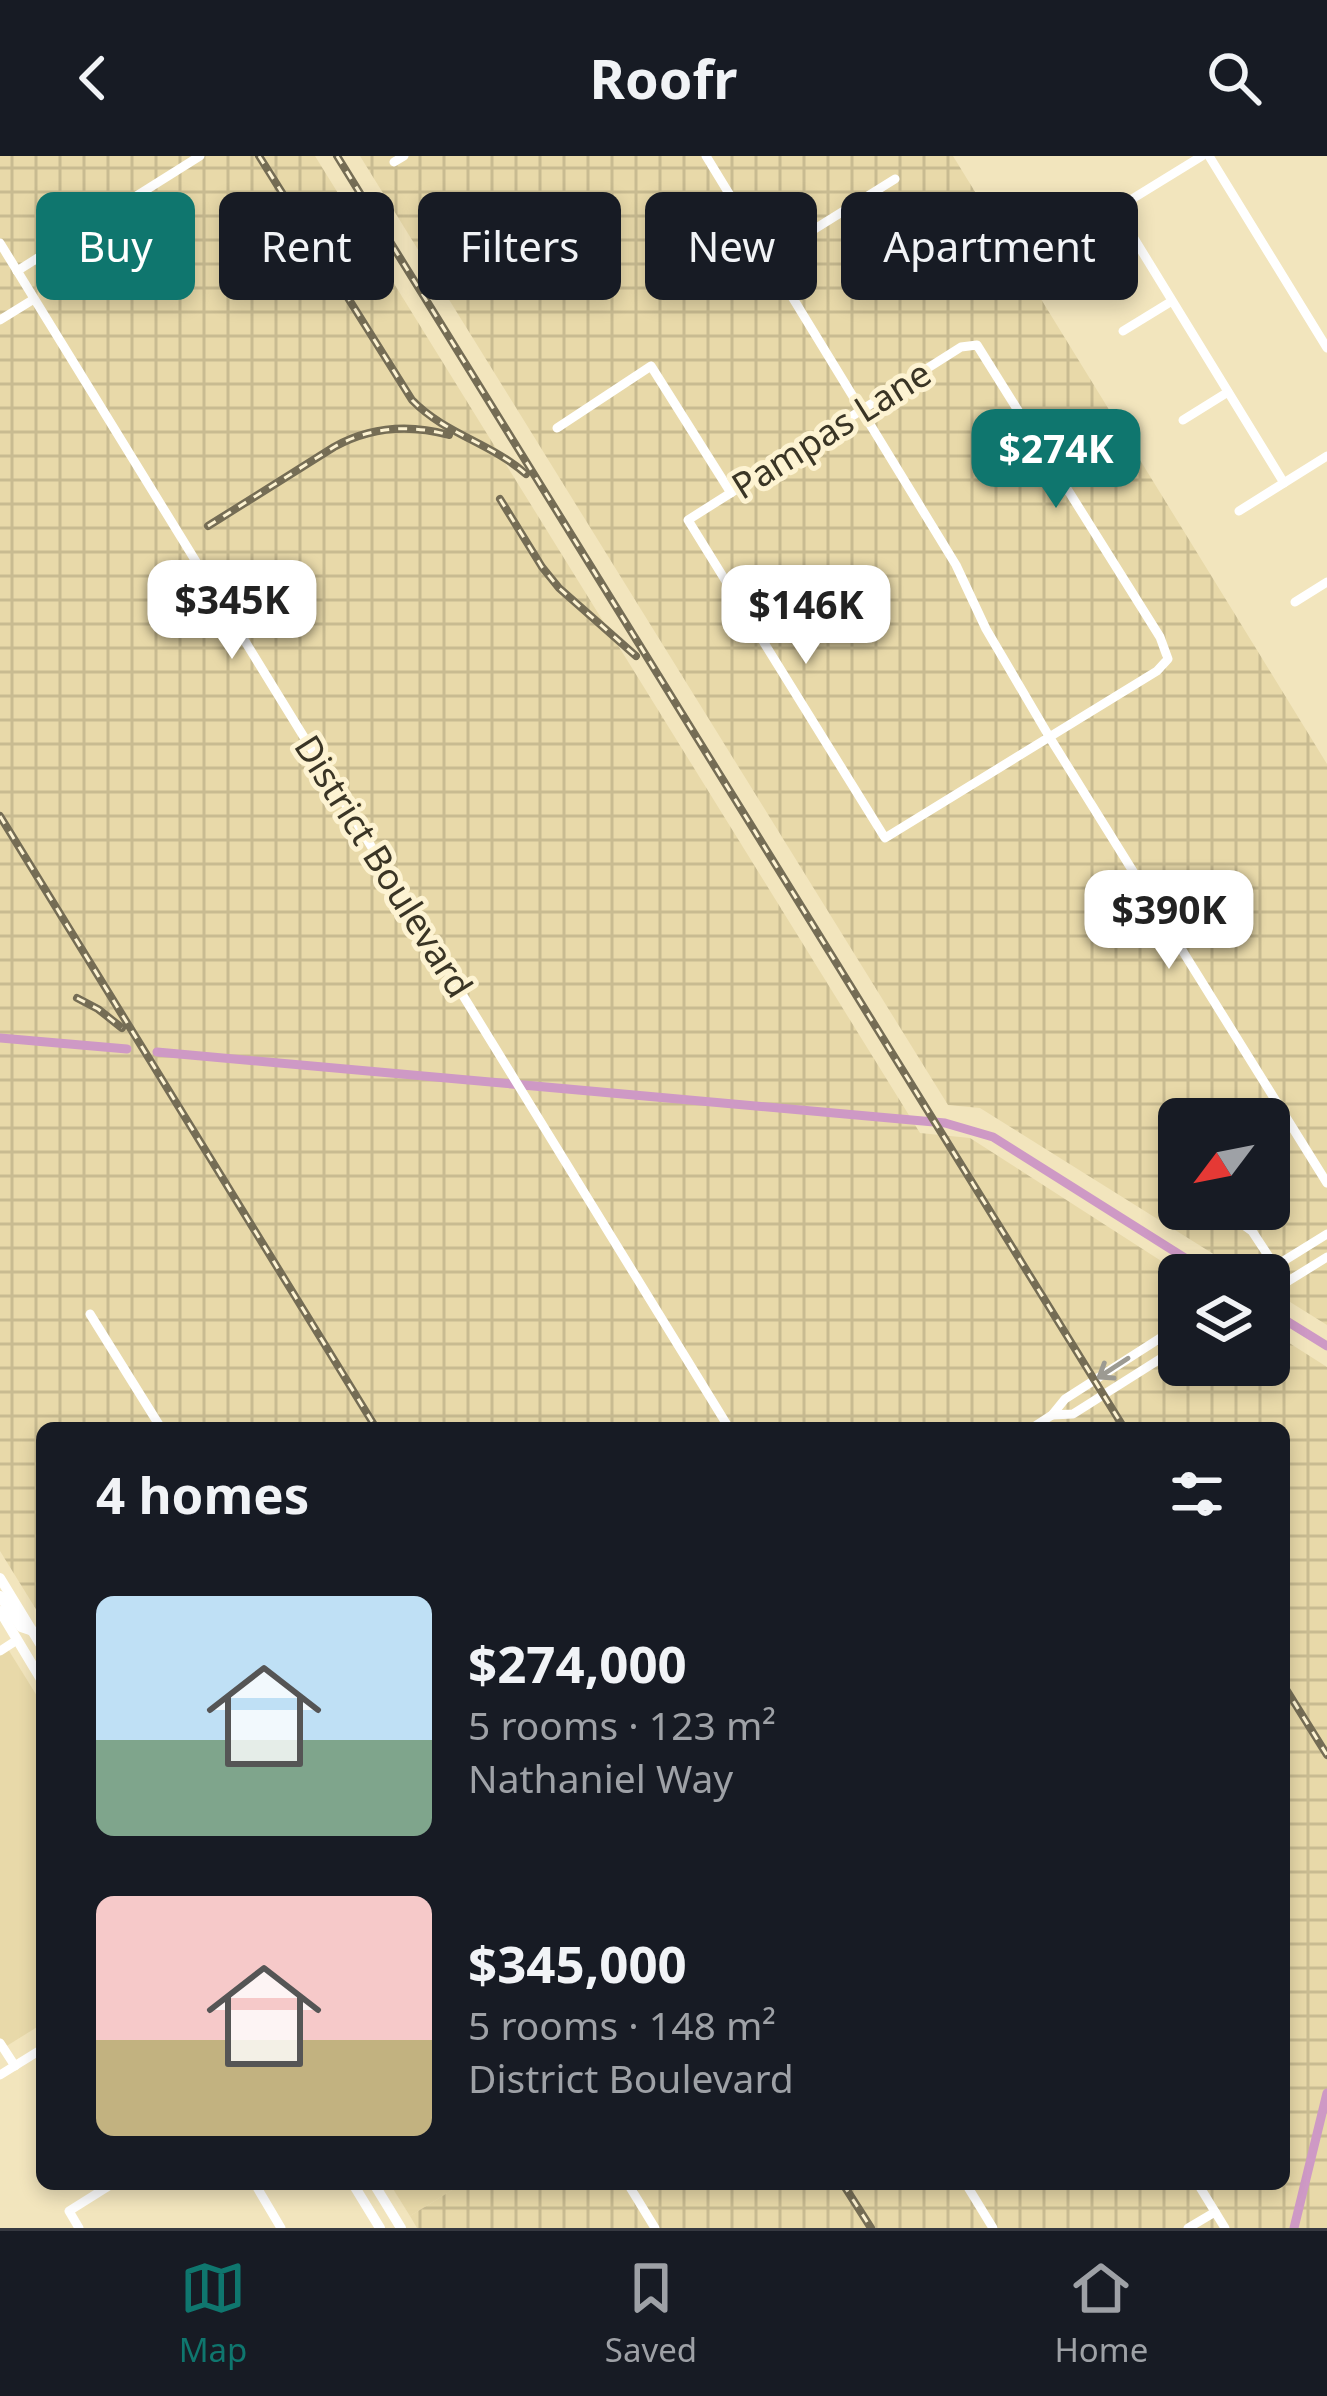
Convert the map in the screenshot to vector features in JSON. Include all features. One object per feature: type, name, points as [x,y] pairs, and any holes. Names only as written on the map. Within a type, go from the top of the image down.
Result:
[{"type":"main road","points":[[0,1578],[36,1636]]},
{"type":"main road","points":[[0,1596],[21,1627],[33,1631]]},
{"type":"main road","points":[[0,1611],[36,1671]]},
{"type":"main road","points":[[17,1640],[27,1641],[36,1651]]},
{"type":"main road","points":[[356,2190],[380,2228]]},
{"type":"main road","points":[[378,2190],[401,2228]]},
{"type":"main road","points":[[365,2204],[389,2228]]},
{"type":"street","points":[[17,271],[200,156]]},
{"type":"street","points":[[706,156],[728,192]]},
{"type":"street","points":[[1138,196],[1205,156],[1327,348]]},
{"type":"street","points":[[817,228],[895,179]]},
{"type":"street","name":"District Boulevard","points":[[0,243],[725,1422]]},
{"type":"street","points":[[1138,245],[1284,483]]},
{"type":"street","points":[[0,320],[34,299]]},
{"type":"street","points":[[794,300],[956,565],[986,629],[1050,738],[1327,1184]]},
{"type":"street","points":[[1123,331],[1172,301]]},
{"type":"street","name":"Pampas Lane","points":[[977,345],[1160,637],[1168,658],[1157,671],[885,838],[688,520],[861,410],[961,347],[977,345]]},
{"type":"street","points":[[557,428],[651,366],[730,493]]},
{"type":"street","points":[[1183,420],[1228,392]]},
{"type":"street","points":[[1239,511],[1327,457]]},
{"type":"street","points":[[1295,602],[1327,582]]},
{"type":"street","points":[[1290,1257],[1327,1234]]},
{"type":"street","points":[[1290,1280],[1327,1257]]},
{"type":"street","points":[[90,1314],[157,1422]]},
{"type":"street","points":[[1041,1422],[1065,1399],[1158,1339]]},
{"type":"street","points":[[1052,1415],[1073,1414],[1158,1360]]},
{"type":"street","points":[[0,1651],[17,1640]]},
{"type":"street","points":[[0,2043],[15,2066]]},
{"type":"street","points":[[0,2075],[36,2053]]},
{"type":"street","points":[[80,2228],[69,2211],[102,2190]]},
{"type":"street","points":[[259,2190],[281,2228]]},
{"type":"street","points":[[632,2190],[655,2228]]},
{"type":"street","points":[[970,2190],[993,2228]]},
{"type":"street","points":[[1202,2190],[1225,2228]]},
{"type":"street","points":[[1188,2228],[1215,2212]]},
{"type":"shaded area","points":[[0,156],[315,156],[337,192],[219,192],[219,300],[394,300],[394,284],[920,1133],[970,1138],[1158,1259],[1158,1386],[1290,1386],[1290,1343],[1327,1367],[1327,2228],[417,2228],[410,2216],[452,2190],[1290,2190],[1290,1422],[36,1422],[36,1609],[0,1551]]},
{"type":"shaded area","points":[[360,156],[953,156],[975,192],[841,192],[841,300],[1042,300],[1327,764],[1327,1325],[1290,1302],[1290,1254],[1213,1254],[1175,1230],[1290,1230],[1290,1098],[1158,1098],[1158,1219],[980,1108],[948,1105],[449,300],[621,300],[621,192],[418,192],[418,250],[394,211],[394,192],[382,192]]},
{"type":"shaded area","points":[[6,1646],[36,1694],[36,2028],[5,2047],[0,2039],[0,1653]]},
{"type":"shaded area","points":[[394,2190],[452,2190],[410,2216]]},
{"type":"waterway","points":[[0,1038],[127,1049]]},
{"type":"waterway","points":[[157,1052],[945,1123],[993,1137],[1179,1254]]},
{"type":"waterway","points":[[1290,1323],[1327,1346]]},
{"type":"waterway","points":[[1294,2228],[1327,2093]]},
{"type":"railway","points":[[259,156],[412,400],[439,422],[526,474]]},
{"type":"railway","points":[[337,156],[1120,1422]]},
{"type":"railway","points":[[208,526],[348,440],[390,429],[449,435]]},
{"type":"railway","points":[[500,499],[559,588],[636,656]]},
{"type":"railway","points":[[0,816],[372,1422]]},
{"type":"railway","points":[[77,998],[122,1028]]},
{"type":"railway","points":[[1290,1696],[1327,1755]]},
{"type":"railway","points":[[847,2190],[871,2228]]}]
